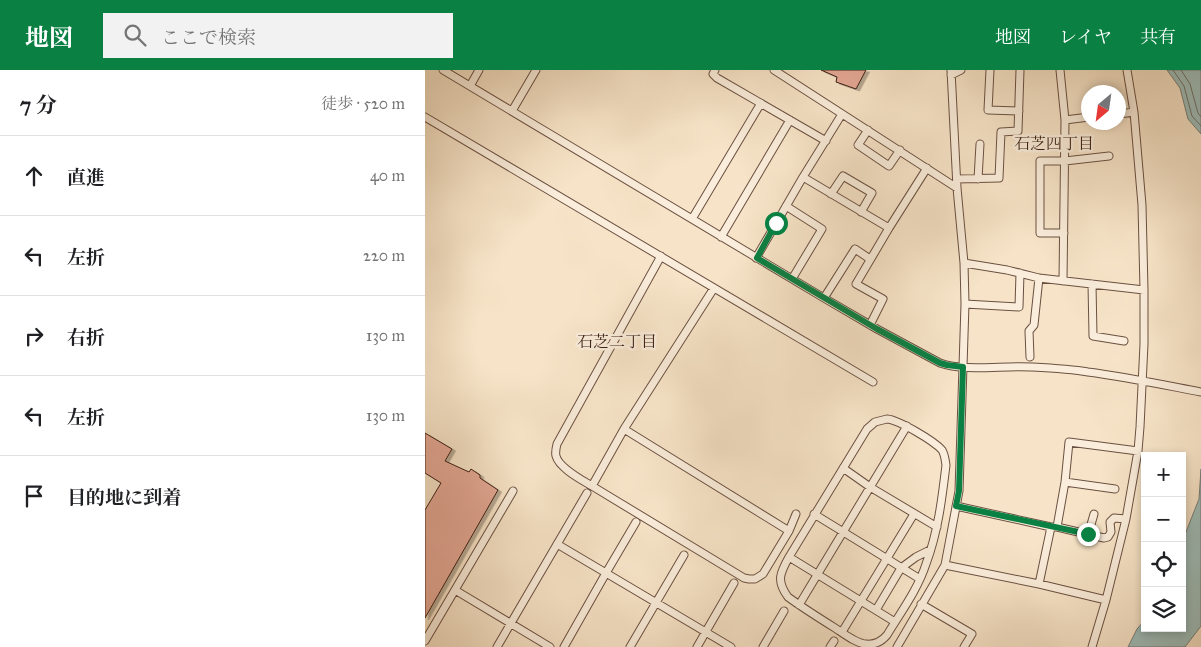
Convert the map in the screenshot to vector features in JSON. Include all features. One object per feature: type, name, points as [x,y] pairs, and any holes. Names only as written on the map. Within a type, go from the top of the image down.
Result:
[{"type":"street","points":[[443,70],[824,298],[940,363],[963,367],[1028,367],[1087,372],[1201,392]]},
{"type":"street","points":[[470,86],[479,70]]},
{"type":"street","points":[[512,111],[536,70]]},
{"type":"street","points":[[715,70],[713,74],[717,78],[826,141]]},
{"type":"street","points":[[774,70],[957,188]]},
{"type":"street","points":[[899,646],[921,604],[945,565],[959,491],[965,304],[951,73],[961,70]]},
{"type":"street","points":[[990,70],[988,110],[1019,111]]},
{"type":"street","points":[[957,179],[999,178],[1001,132],[1018,131],[1020,70]]},
{"type":"street","points":[[1060,70],[1065,120],[1063,281]]},
{"type":"street","points":[[1091,647],[1106,600],[1125,519],[1138,451],[1143,381],[1144,290],[1141,205],[1134,112],[1127,70]]},
{"type":"street","points":[[692,219],[761,103]]},
{"type":"street","points":[[1126,113],[1134,112]]},
{"type":"street","points":[[757,258],[803,177],[842,114]]},
{"type":"street","points":[[425,117],[873,382]]},
{"type":"street","points":[[1065,120],[1081,118]]},
{"type":"street","points":[[721,237],[790,120]]},
{"type":"street","points":[[868,130],[858,145],[889,166],[900,150]]},
{"type":"street","points":[[978,179],[979,144]]},
{"type":"street","points":[[1064,233],[1040,233],[1040,161],[1065,161],[1109,156]]},
{"type":"street","points":[[870,325],[883,299],[856,284],[927,168]]},
{"type":"street","points":[[831,194],[843,176],[872,193],[861,212]]},
{"type":"street","points":[[803,177],[889,228]]},
{"type":"street","points":[[786,206],[822,229],[792,279]]},
{"type":"street","points":[[824,298],[855,249],[871,259]]},
{"type":"street","points":[[661,256],[557,444],[555,454],[570,472],[744,578],[755,579],[763,574],[797,514]]},
{"type":"street","points":[[964,263],[1039,278],[1144,290]]},
{"type":"street","points":[[965,304],[1019,307],[1019,273]]},
{"type":"street","points":[[1030,357],[1029,331],[1035,325],[1039,278]]},
{"type":"street","points":[[1092,284],[1093,336],[1124,341]]},
{"type":"street","points":[[592,486],[624,429],[715,288]]},
{"type":"street","points":[[887,419],[893,419],[933,442],[941,449],[945,456],[946,465],[937,527],[920,579],[887,635],[875,644],[866,645],[842,632],[788,597],[781,585],[781,573],[789,557],[843,468],[867,429],[875,422],[887,419]]},
{"type":"street","points":[[799,605],[907,426]]},
{"type":"street","points":[[624,429],[789,531]]},
{"type":"street","points":[[1039,584],[1065,482],[1069,442],[1138,451]]},
{"type":"street","points":[[843,468],[870,487],[937,527]]},
{"type":"street","points":[[1065,482],[1115,489]]},
{"type":"street","points":[[425,641],[513,491]]},
{"type":"street","points":[[497,647],[587,493]]},
{"type":"street","points":[[956,506],[1104,538],[1109,537],[1111,532],[1110,522],[1114,518],[1125,519]]},
{"type":"street","points":[[814,514],[920,579]]},
{"type":"street","points":[[842,632],[914,514]]},
{"type":"street","points":[[1088,534],[1093,514]]},
{"type":"street","points":[[565,647],[636,522]]},
{"type":"street","points":[[557,544],[731,647]]},
{"type":"street","points":[[875,610],[901,568],[930,550]]},
{"type":"street","points":[[631,647],[684,555]]},
{"type":"street","points":[[789,557],[895,622]]},
{"type":"street","points":[[945,565],[1106,600]]},
{"type":"street","points":[[697,647],[734,583]]},
{"type":"street","points":[[455,590],[550,647]]},
{"type":"street","points":[[921,604],[972,634],[964,647]]},
{"type":"street","points":[[763,647],[784,611]]},
{"type":"water","points":[[1167,70],[1201,70],[1201,134],[1188,119],[1180,88]]},
{"type":"water","points":[[1201,469],[1201,626],[1185,647],[1128,647],[1141,624],[1141,632],[1186,632],[1186,532],[1199,499]]},
{"type":"building","points":[[821,70],[866,70],[856,89],[836,82],[837,77]]},
{"type":"building","points":[[425,433],[452,449],[445,461],[469,472],[471,469],[480,475],[480,478],[498,490],[425,618],[425,510],[441,483],[425,473]]},
{"type":"district","name":"石芝四丁目","points":[[1054,143]]},
{"type":"district","name":"石芝二丁目","points":[[617,341]]},
{"type":"route","points":[[776,223],[757,258],[877,329],[940,363],[963,367],[959,491],[956,506],[1088,534]]}]
